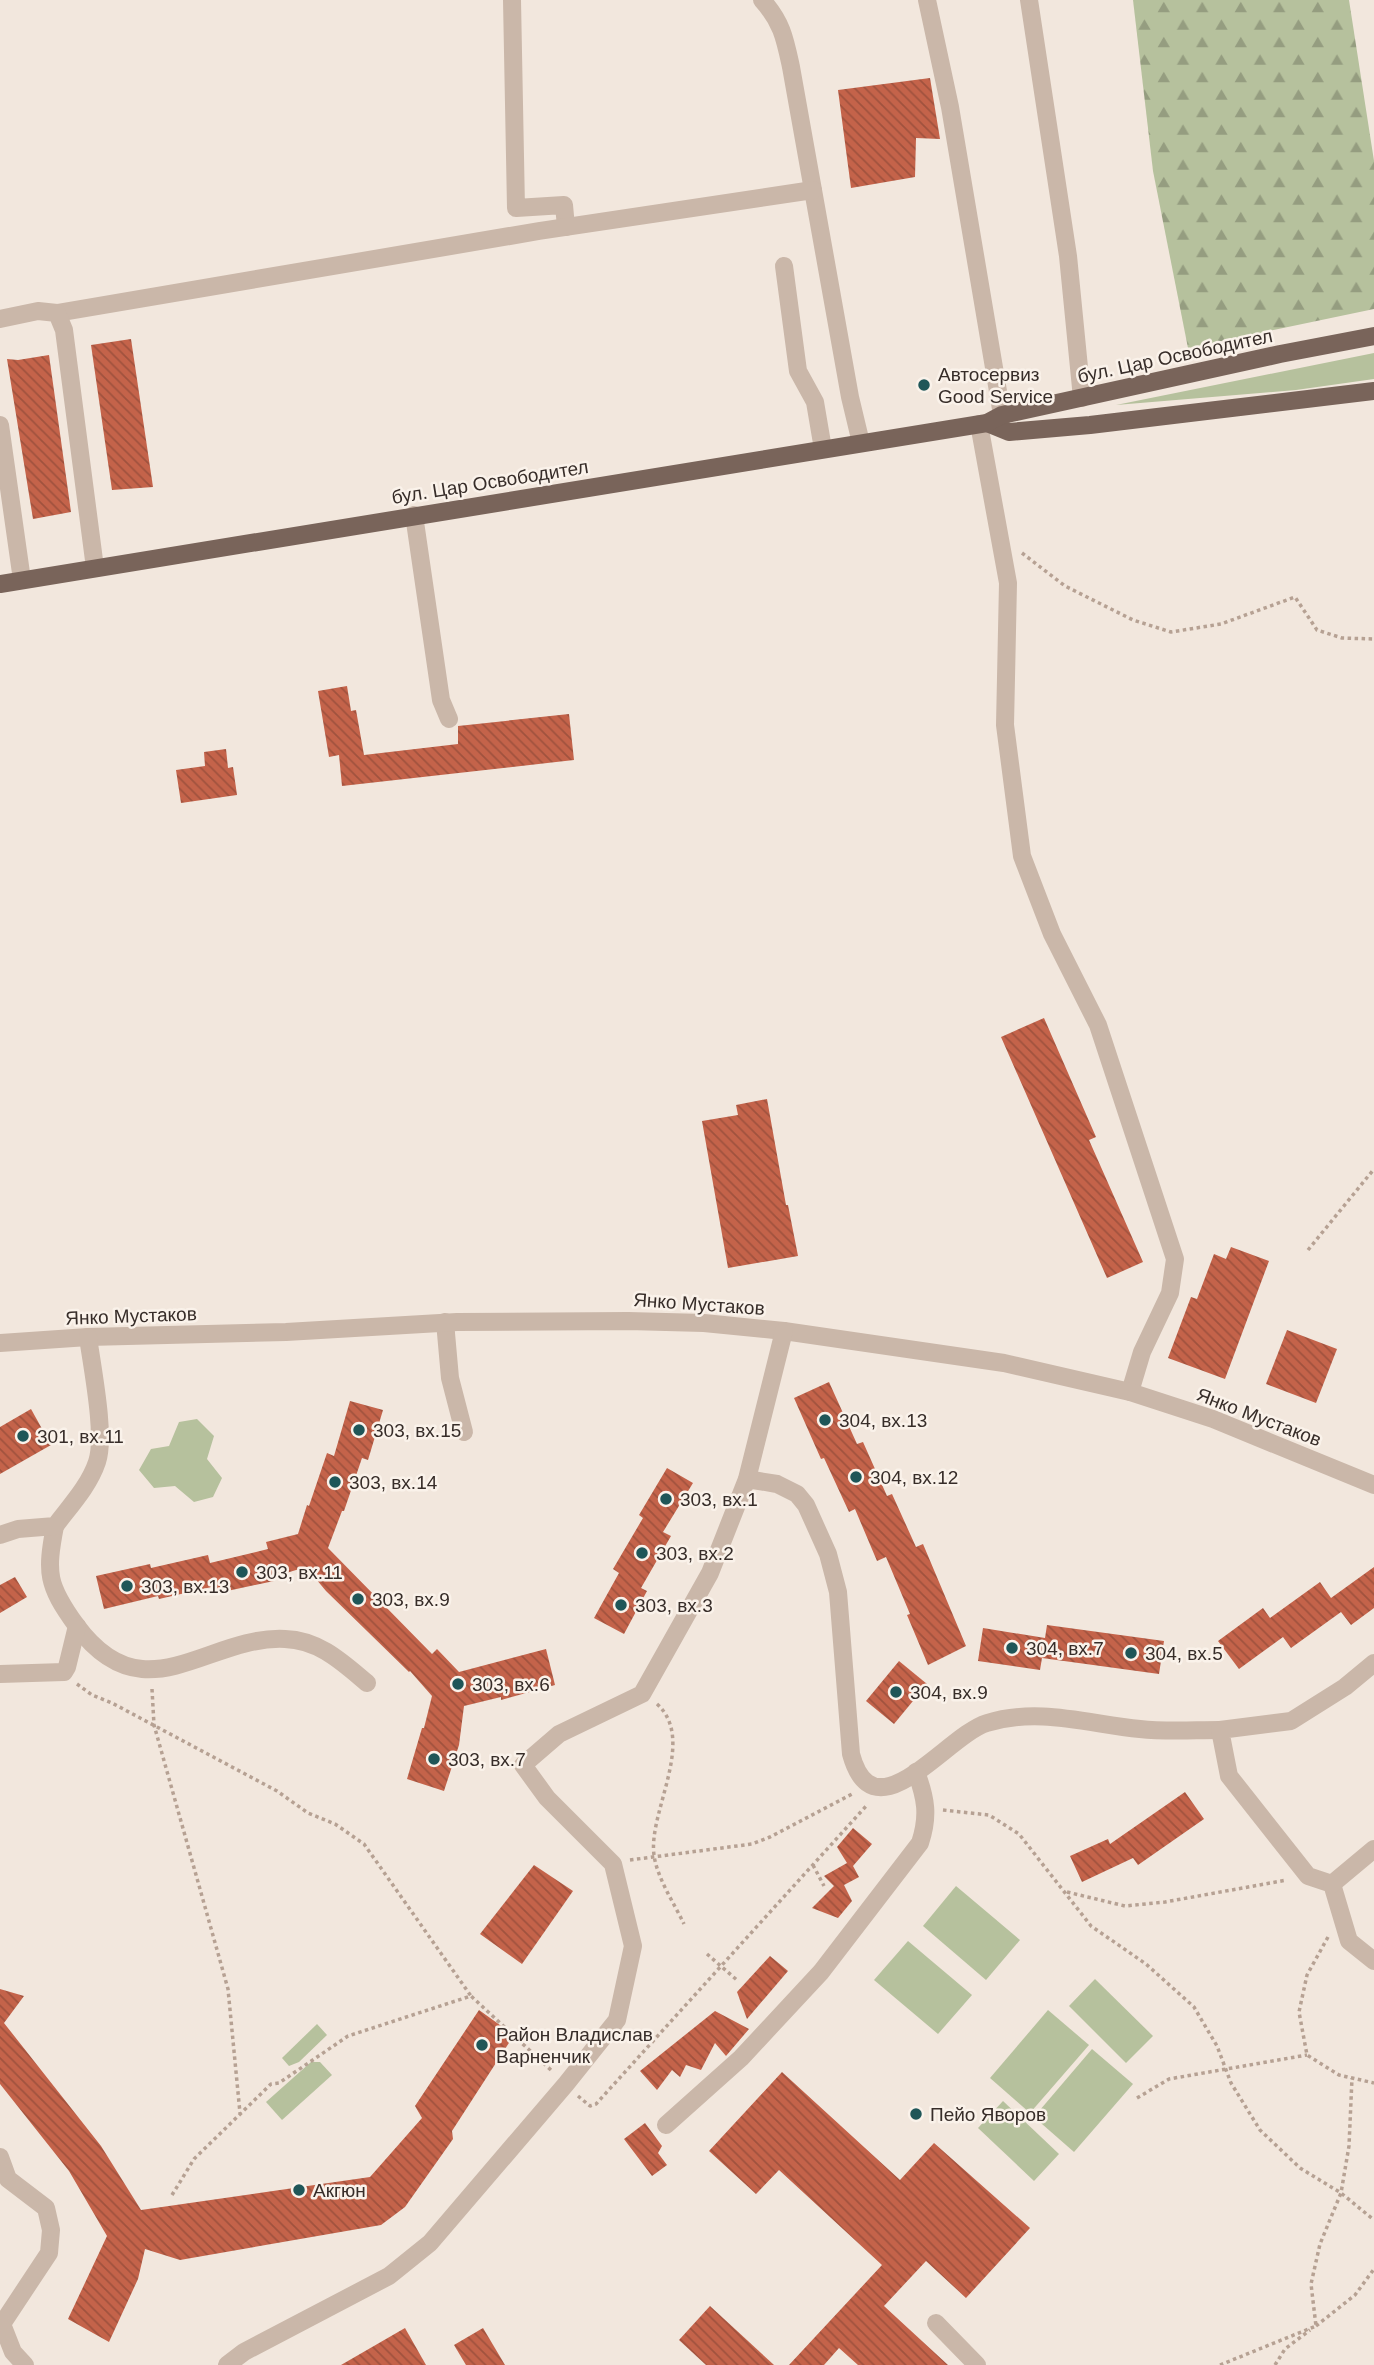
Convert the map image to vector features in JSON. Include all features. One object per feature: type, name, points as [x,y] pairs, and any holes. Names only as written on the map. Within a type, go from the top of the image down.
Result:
[{"type":"main road","name":"бул. Цар Освободител","points":[[0,584],[989,421],[1082,398],[1374,336]]},
{"type":"main road","name":"бул. Цар Освободител","points":[[989,421],[1009,432],[1374,391]]},
{"type":"street","points":[[512,0],[516,208],[564,205],[566,227]]},
{"type":"street","points":[[762,0],[776,15],[791,67],[850,397],[861,443]]},
{"type":"street","points":[[927,0],[950,107],[1009,583],[1005,725],[1022,856],[1052,934],[1098,1025],[1175,1259],[1170,1293],[1142,1352],[1130,1392]]},
{"type":"street","points":[[1029,0],[1068,256],[1082,398]]},
{"type":"street","points":[[0,319],[38,311],[57,313],[566,227],[813,190]]},
{"type":"street","points":[[784,265],[798,371],[815,402],[823,449]]},
{"type":"street","points":[[57,313],[64,330],[96,568]]},
{"type":"street","points":[[0,425],[22,580]]},
{"type":"street","points":[[414,515],[441,700],[449,719]]},
{"type":"street","points":[[445,1322],[450,1378],[464,1432]]},
{"type":"street","name":"Янко Мустаков","points":[[0,1343],[88,1337],[286,1332],[445,1322],[704,1323],[784,1331],[1003,1363],[1130,1392],[1213,1419],[1374,1485]]},
{"type":"street","points":[[227,2365],[244,2353],[389,2276],[430,2243],[617,2020],[633,1946],[613,1864],[547,1798],[523,1765],[559,1734],[642,1694],[710,1573],[747,1479],[784,1331]]},
{"type":"street","points":[[88,1337],[101,1444],[97,1464],[82,1490],[55,1526],[48,1562],[50,1576],[63,1605],[77,1626],[90,1642],[114,1660],[151,1669],[186,1664],[245,1643],[287,1639],[312,1644],[326,1651],[367,1683]]},
{"type":"street","points":[[747,1479],[778,1484],[797,1494],[806,1505],[828,1554],[838,1592],[851,1754],[856,1770],[874,1787],[904,1781],[985,1723],[1028,1715],[1141,1729],[1220,1730],[1291,1721],[1345,1687],[1374,1663]]},
{"type":"street","points":[[0,1535],[18,1529],[55,1526]]},
{"type":"street","points":[[0,1674],[64,1672],[77,1626]]},
{"type":"street","points":[[1220,1730],[1229,1776],[1308,1876],[1332,1884]]},
{"type":"street","points":[[666,2125],[741,2058],[821,1972],[920,1843],[926,1825],[927,1808],[916,1772]]},
{"type":"street","points":[[1332,1884],[1374,1849]]},
{"type":"street","points":[[1332,1884],[1349,1941],[1374,1961]]},
{"type":"street","points":[[0,2157],[8,2179],[46,2208],[51,2230],[49,2253],[2,2324],[13,2352],[24,2365]]},
{"type":"street","points":[[936,2323],[976,2365]]},
{"type":"path","points":[[1018,544],[1023,554],[1065,586],[1133,620],[1171,632],[1221,624],[1295,597],[1317,631],[1342,638],[1374,639]]},
{"type":"path","points":[[1308,1250],[1374,1169]]},
{"type":"path","points":[[151,1669],[154,1726],[228,1989],[240,2113]]},
{"type":"path","points":[[64,1672],[92,1695],[112,1703],[277,1791],[308,1813],[357,1837],[471,1996],[590,2106],[596,2104],[813,1865],[874,1787]]},
{"type":"path","points":[[642,1694],[660,1707],[669,1724],[672,1742],[670,1768],[653,1842],[654,1857],[684,1924]]},
{"type":"path","points":[[613,1864],[752,1844],[874,1787]]},
{"type":"path","points":[[927,1808],[989,1815],[1019,1834],[1091,1926],[1146,1964],[1194,2007],[1217,2046],[1231,2083],[1261,2130],[1300,2168],[1341,2193],[1374,2220]]},
{"type":"path","points":[[813,1865],[824,1886]]},
{"type":"path","points":[[1065,1892],[1125,1906],[1178,1900],[1308,1876]]},
{"type":"path","points":[[1307,2055],[1299,2012],[1307,1975],[1341,1914]]},
{"type":"path","points":[[706,1954],[738,1981]]},
{"type":"path","points":[[172,2195],[194,2159],[271,2084],[279,2083],[348,2036],[471,1996]]},
{"type":"path","points":[[1137,2098],[1169,2079],[1307,2055],[1339,2075],[1374,2083]]},
{"type":"path","points":[[1316,2326],[1311,2284],[1320,2244],[1341,2193],[1349,2146],[1352,2078]]},
{"type":"path","points":[[1275,2365],[1285,2349],[1355,2295],[1374,2269]]},
{"type":"path","points":[[1220,2365],[1316,2326]]},
{"type":"green space","points":[[1133,0],[1349,0],[1374,161],[1374,309],[1188,348],[1153,171]]},
{"type":"green space","points":[[1374,353],[1374,379],[1296,390],[1116,405]]},
{"type":"green space","points":[[197,1419],[214,1436],[207,1459],[222,1478],[213,1497],[194,1502],[175,1486],[154,1488],[139,1470],[151,1449],[169,1446],[179,1422]]},
{"type":"green space","points":[[956,1886],[1020,1940],[986,1980],[923,1926]]},
{"type":"green space","points":[[908,1941],[972,1995],[938,2034],[874,1980]]},
{"type":"green space","points":[[1095,1979],[1153,2036],[1126,2063],[1069,2006]]},
{"type":"green space","points":[[1048,2010],[1089,2045],[1030,2113],[990,2078]]},
{"type":"green space","points":[[317,2024],[327,2035],[299,2062],[289,2066],[282,2058]]},
{"type":"green space","points":[[1092,2049],[1133,2084],[1074,2152],[1034,2117]]},
{"type":"green space","points":[[311,2062],[320,2062],[332,2075],[282,2120],[266,2102]]},
{"type":"green space","points":[[1003,2101],[1059,2154],[1034,2181],[978,2128]]},
{"type":"building","points":[[930,78],[940,139],[916,138],[915,177],[851,188],[838,90]]},
{"type":"building","points":[[131,339],[153,487],[112,490],[91,345]]},
{"type":"building","points":[[49,355],[71,512],[33,519],[7,359]]},
{"type":"building","points":[[347,686],[351,711],[356,710],[364,755],[458,744],[458,726],[569,714],[574,760],[342,786],[339,755],[329,757],[318,691]]},
{"type":"building","points":[[226,749],[228,768],[233,767],[237,795],[181,803],[176,770],[205,766],[204,752]]},
{"type":"building","points":[[1044,1018],[1096,1137],[1089,1140],[1143,1262],[1107,1278],[1001,1037]]},
{"type":"building","points":[[767,1099],[798,1256],[728,1268],[702,1121],[738,1115],[736,1105]]},
{"type":"building","points":[[1231,1247],[1269,1261],[1225,1379],[1168,1358],[1191,1297],[1197,1299],[1214,1254],[1226,1259]]},
{"type":"building","points":[[1287,1330],[1337,1349],[1316,1403],[1266,1384]]},
{"type":"building","points":[[829,1382],[857,1444],[863,1442],[887,1496],[892,1494],[916,1547],[923,1544],[966,1646],[928,1665],[886,1557],[877,1561],[855,1509],[849,1512],[824,1458],[821,1459],[794,1398]]},
{"type":"building","points":[[350,1401],[383,1410],[368,1460],[362,1458],[328,1548],[432,1654],[437,1649],[459,1672],[546,1649],[555,1685],[501,1700],[501,1697],[464,1706],[459,1745],[444,1791],[407,1779],[432,1696],[410,1671],[326,1591],[306,1567],[273,1577],[274,1581],[218,1593],[216,1586],[104,1609],[96,1576],[150,1564],[151,1568],[208,1555],[210,1563],[268,1549],[266,1542],[298,1534],[327,1453],[334,1456]]},
{"type":"building","name":"301, вх.11","points":[[31,1409],[51,1445],[0,1474],[0,1427]]},
{"type":"building","points":[[667,1468],[693,1483],[663,1532],[671,1536],[641,1588],[647,1591],[624,1634],[594,1618],[619,1573],[613,1569],[643,1518],[639,1515]]},
{"type":"building","points":[[1374,1567],[1374,1608],[1351,1625],[1341,1612],[1291,1648],[1283,1637],[1239,1669],[1218,1641],[1263,1608],[1270,1618],[1320,1582],[1331,1598]]},
{"type":"building","points":[[15,1577],[27,1597],[0,1613],[0,1585]]},
{"type":"building","points":[[1047,1625],[1164,1641],[1159,1674],[1042,1658],[1040,1670],[978,1661],[983,1628],[1045,1638]]},
{"type":"building","name":"304, вх.9","points":[[899,1661],[927,1684],[894,1724],[866,1701]]},
{"type":"building","points":[[1185,1792],[1204,1819],[1138,1865],[1133,1858],[1082,1882],[1070,1856],[1108,1839],[1110,1844]]},
{"type":"building","points":[[853,1828],[872,1844],[853,1866],[859,1877],[844,1885],[852,1901],[838,1918],[812,1908],[834,1886],[824,1876],[847,1863],[837,1847]]},
{"type":"building","points":[[534,1865],[573,1891],[522,1964],[480,1934]]},
{"type":"building","points":[[770,1956],[788,1971],[747,2019],[737,1992]]},
{"type":"building","points":[[0,1989],[24,1996],[4,2023],[101,2146],[141,2210],[370,2177],[422,2118],[415,2106],[479,2010],[514,2035],[452,2131],[453,2139],[405,2207],[381,2225],[180,2260],[145,2249],[138,2279],[109,2342],[68,2319],[107,2236],[69,2171],[0,2084]]},
{"type":"building","points":[[715,2011],[749,2029],[726,2056],[715,2043],[701,2070],[686,2065],[680,2077],[672,2070],[657,2090],[640,2071]]},
{"type":"building","points":[[782,2072],[900,2180],[934,2143],[1030,2228],[966,2298],[926,2261],[884,2306],[948,2365],[858,2365],[839,2348],[824,2365],[789,2365],[882,2265],[779,2170],[756,2194],[709,2151]]},
{"type":"building","points":[[645,2123],[662,2146],[658,2153],[667,2165],[652,2176],[624,2139]]},
{"type":"building","points":[[710,2306],[774,2365],[706,2365],[679,2340]]},
{"type":"building","points":[[405,2328],[426,2365],[341,2365]]},
{"type":"building","points":[[483,2328],[505,2365],[466,2365],[454,2345]]},
{"type":"place","name":"Автосервиз Good Service","points":[[924,385]]},
{"type":"place","name":"304, вх.13","points":[[825,1420]]},
{"type":"place","name":"303, вх.15","points":[[359,1430]]},
{"type":"place","name":"301, вх.11","points":[[23,1436]]},
{"type":"place","name":"304, вх.12","points":[[856,1477]]},
{"type":"place","name":"303, вх.14","points":[[335,1482]]},
{"type":"place","name":"303, вх.1","points":[[666,1499]]},
{"type":"place","name":"303, вх.2","points":[[642,1553]]},
{"type":"place","name":"303, вх.11","points":[[242,1572]]},
{"type":"place","name":"303, вх.13","points":[[127,1586]]},
{"type":"place","name":"303, вх.9","points":[[358,1599]]},
{"type":"place","name":"303, вх.3","points":[[621,1605]]},
{"type":"place","name":"304, вх.7","points":[[1012,1648]]},
{"type":"place","name":"304, вх.5","points":[[1131,1653]]},
{"type":"place","name":"303, вх.6","points":[[458,1684]]},
{"type":"place","name":"304, вх.9","points":[[896,1692]]},
{"type":"place","name":"303, вх.7","points":[[434,1759]]},
{"type":"place","name":"Район Владислав Варненчик","points":[[482,2045]]},
{"type":"place","name":"Пейо Яворов","points":[[916,2114]]},
{"type":"place","name":"Акгюн","points":[[299,2190]]}]
